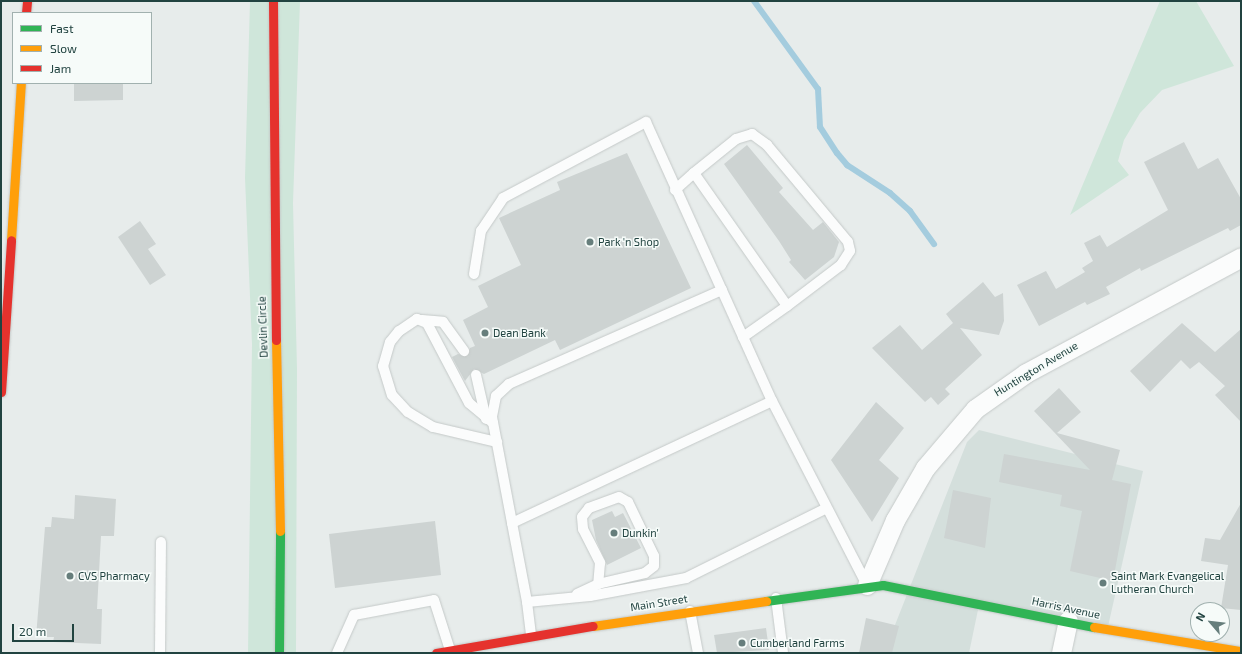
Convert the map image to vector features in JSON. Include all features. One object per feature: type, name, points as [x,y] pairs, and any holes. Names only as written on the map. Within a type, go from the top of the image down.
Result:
[{"type":"street","points":[[26,12],[27,1]]},
{"type":"street","name":"Devlin Circle","points":[[274,1],[274,280],[281,489],[279,653]]},
{"type":"street","points":[[1,392],[21,84]]},
{"type":"street","name":"Huntington Avenue","points":[[867,585],[892,526],[925,468],[975,409],[1026,373],[1241,256]]},
{"type":"street","name":"Main Street","points":[[436,653],[532,634],[867,585],[886,585]]},
{"type":"street","name":"Harris Avenue","points":[[886,585],[1208,650],[1241,651]]},
{"type":"street","points":[[1061,653],[1068,621]]},
{"type":"lane","points":[[474,274],[481,231],[502,198],[646,122],[742,337],[772,400],[825,509],[867,585]]},
{"type":"lane","points":[[676,190],[694,173],[736,139],[752,134],[768,145],[848,242],[850,251],[841,265],[787,306],[742,337]]},
{"type":"lane","points":[[694,173],[787,306]]},
{"type":"lane","points":[[490,421],[492,404],[509,384],[722,290]]},
{"type":"lane","points":[[422,320],[432,329],[469,403],[490,421]]},
{"type":"lane","points":[[464,351],[443,322],[422,320],[408,323],[390,342],[383,366],[388,387],[408,412],[433,428],[497,442]]},
{"type":"lane","points":[[476,375],[497,442],[532,634]]},
{"type":"lane","points":[[512,523],[772,400]]},
{"type":"lane","points":[[571,598],[598,584],[645,573],[655,562],[628,502],[619,497],[589,508],[582,517],[583,529],[600,563],[598,584]]},
{"type":"lane","points":[[527,602],[571,598],[686,578],[825,509]]},
{"type":"lane","points":[[160,653],[161,542]]},
{"type":"lane","points":[[776,598],[783,653]]},
{"type":"lane","points":[[337,653],[354,615],[434,600],[450,650]]},
{"type":"lane","points":[[690,611],[698,653]]},
{"type":"shaded area","points":[[979,430],[1143,471],[1107,631],[979,605],[969,653],[884,653],[967,442]]},
{"type":"green space","points":[[250,1],[300,1],[293,203],[297,369],[296,653],[248,653],[252,344],[245,178]]},
{"type":"green space","points":[[1160,1],[1196,1],[1234,66],[1162,90],[1140,113],[1124,140],[1118,161],[1129,175],[1070,215]]},
{"type":"building","points":[[74,84],[123,84],[123,100],[74,101]]},
{"type":"building","points":[[1184,142],[1198,169],[1218,158],[1241,199],[1241,225],[1230,231],[1228,228],[1141,271],[1140,268],[1106,287],[1110,294],[1087,305],[1085,302],[1039,326],[1017,285],[1046,271],[1056,289],[1085,272],[1082,268],[1093,261],[1084,243],[1100,235],[1107,247],[1168,210],[1144,162]]},
{"type":"building","points":[[747,145],[783,188],[779,192],[813,230],[823,222],[839,242],[834,257],[805,280],[789,262],[791,260],[779,241],[724,164]]},
{"type":"building","name":"Park 'n Shop","points":[[627,153],[691,288],[560,350],[555,340],[484,374],[474,369],[465,381],[452,357],[458,354],[467,356],[470,348],[475,346],[463,320],[488,307],[478,286],[521,265],[499,218],[560,190],[557,182]]},
{"type":"building","points":[[140,221],[156,244],[148,249],[166,275],[150,285],[118,237]]},
{"type":"building","points":[[983,282],[995,297],[1003,293],[1004,321],[999,335],[960,328],[982,355],[945,389],[950,394],[938,405],[931,397],[925,402],[872,348],[900,325],[922,350],[953,323],[946,314]]},
{"type":"building","points":[[1182,323],[1215,352],[1241,329],[1241,422],[1215,395],[1225,386],[1199,362],[1190,369],[1181,360],[1150,392],[1130,371]]},
{"type":"building","points":[[1059,388],[1081,412],[1057,433],[1120,450],[1112,480],[1131,484],[1113,581],[1070,571],[1082,511],[1060,506],[1062,495],[999,482],[1004,454],[1090,470],[1034,411]]},
{"type":"building","points":[[876,402],[904,428],[879,460],[899,478],[872,522],[831,460]]},
{"type":"building","points":[[953,490],[991,498],[985,548],[944,538]]},
{"type":"building","name":"CVS Pharmacy","points":[[75,495],[116,499],[114,536],[101,536],[97,609],[102,609],[101,644],[53,642],[54,637],[36,637],[45,527],[51,527],[52,517],[74,519]]},
{"type":"building","points":[[1241,503],[1241,610],[1230,609],[1230,602],[1222,602],[1228,565],[1201,561],[1205,538],[1220,540]]},
{"type":"building","name":"Dunkin'","points":[[612,511],[615,517],[623,513],[641,548],[607,565],[596,540],[592,520]]},
{"type":"building","points":[[435,521],[441,575],[335,588],[329,534]]},
{"type":"building","points":[[866,618],[899,626],[892,653],[859,653]]},
{"type":"building","points":[[766,628],[769,650],[717,653],[714,635]]},
{"type":"waterway","points":[[754,1],[818,89],[820,127],[837,153],[847,165],[890,193],[910,211],[934,244]]},
{"type":"traffic: fast","points":[[279,653],[280,531]]},
{"type":"traffic: fast","points":[[766,601],[883,585],[1094,627]]},
{"type":"traffic: slow","points":[[11,240],[21,84]]},
{"type":"traffic: slow","points":[[276,340],[280,531]]},
{"type":"traffic: slow","points":[[593,626],[766,601]]},
{"type":"traffic: slow","points":[[1094,627],[1241,651]]},
{"type":"traffic: jam","points":[[26,12],[27,1]]},
{"type":"traffic: jam","points":[[273,1],[276,340]]},
{"type":"traffic: jam","points":[[1,392],[11,240]]},
{"type":"traffic: jam","points":[[436,653],[593,626]]},
{"type":"place","name":"Park 'n Shop","points":[[590,242]]},
{"type":"place","name":"Dean Bank","points":[[485,333]]},
{"type":"place","name":"Dunkin'","points":[[614,533]]},
{"type":"place","name":"CVS Pharmacy","points":[[70,576]]},
{"type":"place","name":"Saint Mark Evangelical Lutheran Church","points":[[1103,583]]},
{"type":"place","name":"Cumberland Farms","points":[[742,643]]}]
